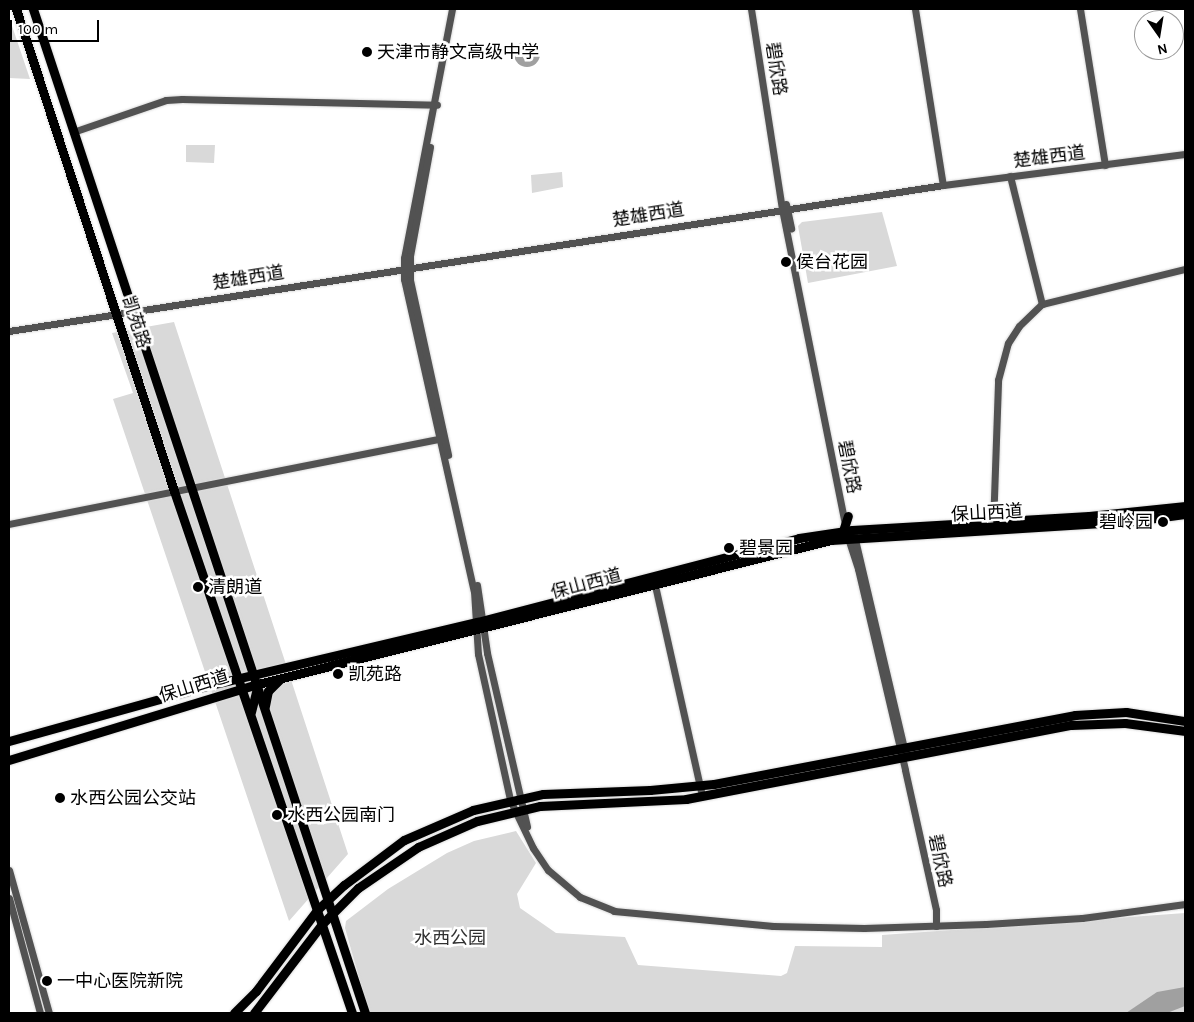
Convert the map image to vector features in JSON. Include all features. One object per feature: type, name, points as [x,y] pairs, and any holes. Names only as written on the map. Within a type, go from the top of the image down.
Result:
[{"type":"main road","name":"凯苑路","points":[[16,9],[174,491],[309,887],[320,914],[352,1013]]},
{"type":"main road","name":"凯苑路","points":[[33,9],[72,132],[365,1013]]},
{"type":"main road","name":"保山西道","points":[[993,526],[1148,512],[1185,506]]},
{"type":"main road","name":"保山西道","points":[[849,528],[871,532],[1132,521],[1185,514]]},
{"type":"main road","points":[[830,536],[856,525],[871,532]]},
{"type":"main road","name":"保山西道","points":[[9,760],[241,689],[481,624],[830,536]]},
{"type":"main road","name":"保山西道","points":[[9,740],[253,674],[481,624]]},
{"type":"main road","points":[[252,717],[257,685],[266,675],[280,668]]},
{"type":"main road","points":[[266,714],[268,691],[282,678]]},
{"type":"main road","points":[[254,1013],[312,937],[327,899],[381,855],[410,837],[453,816],[519,798],[700,785],[1074,714],[1126,712],[1185,721]]},
{"type":"main road","points":[[301,929],[320,914],[332,913],[378,873],[418,847],[477,821],[519,810],[702,796],[1088,723],[1134,724],[1185,731]]},
{"type":"main road","points":[[320,877],[320,914]]},
{"type":"main road","points":[[234,1013],[256,991],[301,929],[309,911],[309,887]]},
{"type":"street","points":[[452,9],[406,268],[519,798],[519,810],[533,848],[548,870],[580,897],[614,911],[774,926],[938,924],[1078,916],[1185,902]]},
{"type":"street","points":[[435,105],[456,9]]},
{"type":"street","name":"碧欣路","points":[[752,9],[784,209],[849,528],[902,748],[938,924]]},
{"type":"street","name":"碧欣路","points":[[756,9],[784,209]]},
{"type":"street","points":[[915,9],[943,185]]},
{"type":"street","points":[[1080,9],[1105,165]]},
{"type":"street","points":[[72,132],[166,100],[435,105]]},
{"type":"street","name":"楚雄西道","points":[[9,331],[943,185],[1185,154]]},
{"type":"street","points":[[1010,176],[1042,304]]},
{"type":"street","points":[[993,526],[998,380],[1001,360],[1019,326],[1042,304],[1185,269]]},
{"type":"street","points":[[9,524],[442,438]]},
{"type":"street","points":[[830,536],[840,527],[849,528]]},
{"type":"street","points":[[654,580],[702,796]]},
{"type":"street","points":[[481,624],[478,654],[510,800],[519,810]]},
{"type":"street","points":[[9,870],[49,1013]]},
{"type":"street","points":[[9,898],[40,1013]]},
{"type":"green space","points":[[9,17],[30,79],[9,78]]},
{"type":"green space","points":[[186,145],[215,145],[214,163],[186,162]]},
{"type":"green space","points":[[562,172],[563,187],[532,193],[531,175]]},
{"type":"green space","points":[[882,212],[897,266],[808,283],[798,226],[802,222]]},
{"type":"green space","points":[[174,322],[348,854],[289,921],[113,399],[133,393],[112,333]]},
{"type":"green space","name":"水西公园","points":[[516,831],[536,863],[517,894],[520,908],[556,933],[625,937],[638,965],[781,976],[787,973],[795,946],[882,947],[882,935],[1185,913],[1185,1013],[369,1013],[345,928],[346,921],[388,889],[447,853],[474,841]]},
{"type":"shaded area","points":[[527,41],[537,44],[540,54],[537,64],[527,67],[517,64],[514,54],[517,44]]},
{"type":"shaded area","points":[[1185,987],[1185,1006],[1167,1013],[1126,1013],[1157,992]]},
{"type":"place","name":"天津市静文高级中学","points":[[367,52]]},
{"type":"place","name":"侯台花园","points":[[786,262]]},
{"type":"place","name":"碧岭园","points":[[1163,522]]},
{"type":"place","name":"碧景园","points":[[729,548]]},
{"type":"place","name":"清朗道","points":[[198,587]]},
{"type":"place","name":"凯苑路","points":[[338,674]]},
{"type":"place","name":"水西公园公交站","points":[[60,798]]},
{"type":"place","name":"水西公园南门","points":[[277,815]]},
{"type":"place","name":"一中心医院新院","points":[[47,981]]}]
